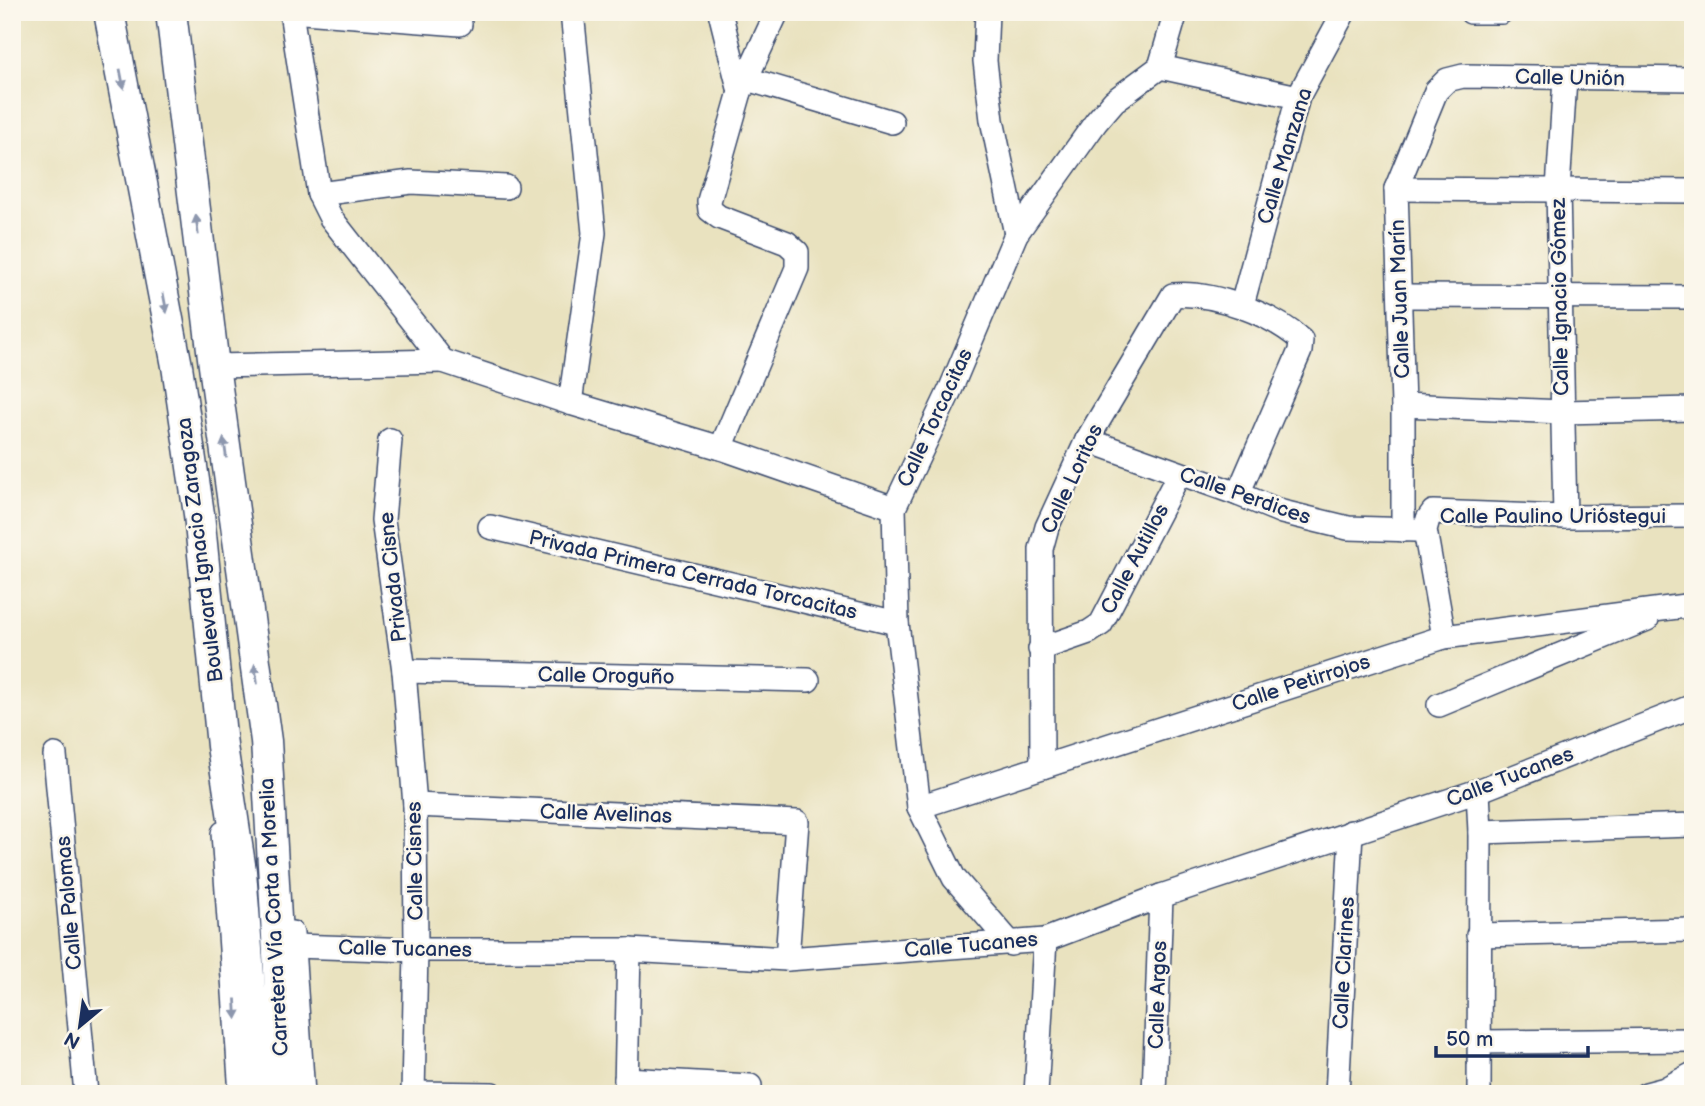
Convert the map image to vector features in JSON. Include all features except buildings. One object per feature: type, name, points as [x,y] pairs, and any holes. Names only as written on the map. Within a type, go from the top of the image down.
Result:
[{"type":"main road","name":"Boulevard Ignacio Zaragoza","points":[[110,12],[181,393],[199,514],[222,746]]},
{"type":"main road","name":"Boulevard Ignacio Zaragoza","points":[[171,12],[214,366],[266,741]]},
{"type":"main road","name":"Carretera Vía Corta a Morelia","points":[[266,741],[279,971],[282,1094]]},
{"type":"main road","name":"Carretera Vía Corta a Morelia","points":[[222,746],[241,872],[258,1094]]},
{"type":"street","points":[[292,12],[319,194],[331,218],[443,361]]},
{"type":"street","points":[[303,12],[460,24]]},
{"type":"street","points":[[570,403],[594,233],[572,12]]},
{"type":"street","points":[[720,12],[744,86]]},
{"type":"street","points":[[721,448],[797,268],[797,252],[787,243],[719,217],[710,210],[709,201],[744,86],[777,12]]},
{"type":"street","points":[[987,12],[985,61],[992,120],[1016,234]]},
{"type":"street","points":[[1175,12],[1160,67],[1298,97]]},
{"type":"street","name":"Calle Manzana","points":[[1242,306],[1298,97],[1344,12]]},
{"type":"street","points":[[1471,12],[1501,12]]},
{"type":"street","name":"Calle Torcacitas","points":[[1011,944],[954,878],[919,807],[897,623],[894,508],[951,388],[1016,234],[1114,101],[1160,67]]},
{"type":"street","name":"Calle Unión","points":[[1447,80],[1463,76],[1693,79]]},
{"type":"street","name":"Calle Ignacio Gómez","points":[[1565,79],[1558,189],[1565,517]]},
{"type":"street","name":"Calle Juan Marín","points":[[1414,530],[1403,405],[1396,188],[1436,90],[1447,80]]},
{"type":"street","points":[[744,86],[892,122]]},
{"type":"street","points":[[319,194],[411,182],[506,187]]},
{"type":"street","points":[[1396,188],[1693,191]]},
{"type":"street","name":"Calle Loritos","points":[[1042,767],[1041,549],[1048,527],[1087,440],[1173,295],[1184,293],[1242,306]]},
{"type":"street","points":[[1400,296],[1693,297]]},
{"type":"street","points":[[1238,494],[1300,351],[1301,340],[1293,332],[1242,306]]},
{"type":"street","points":[[214,366],[443,361],[570,403],[721,448],[894,508]]},
{"type":"street","points":[[1403,405],[1563,412],[1693,409]]},
{"type":"street","name":"Privada Cisne","points":[[390,440],[383,520],[404,671]]},
{"type":"street","name":"Calle Perdices","points":[[1087,440],[1282,512],[1348,528],[1414,530]]},
{"type":"street","name":"Calle Autillos","points":[[1040,649],[1089,632],[1101,624],[1179,474]]},
{"type":"street","name":"Calle Paulino Urióstegui","points":[[1414,530],[1433,512],[1441,511],[1565,517],[1693,516]]},
{"type":"street","name":"Privada Primera Cerrada Torcacitas","points":[[490,527],[897,623]]},
{"type":"street","points":[[1414,530],[1444,637]]},
{"type":"street","points":[[1439,705],[1683,606]]},
{"type":"street","name":"Calle Petirrojos","points":[[919,807],[1444,637],[1683,606]]},
{"type":"street","name":"Calle Oroguño","points":[[404,671],[808,680]]},
{"type":"street","name":"Calle Cisnes","points":[[404,671],[415,805],[413,1093],[492,1094]]},
{"type":"street","name":"Calle Tucanes","points":[[293,946],[416,950],[629,950],[787,959],[1045,940],[1161,896],[1478,791],[1693,706]]},
{"type":"street","name":"Boulevard Ignacio Zaragoza","points":[[266,741],[272,770],[293,946],[303,1094]]},
{"type":"street","name":"Boulevard Ignacio Zaragoza","points":[[222,746],[224,850],[241,1094]]},
{"type":"street","name":"Calle Palomas","points":[[55,755],[86,1094]]},
{"type":"street","points":[[1478,791],[1479,1094]]},
{"type":"street","name":"Calle Avelinas","points":[[415,805],[797,822],[787,959]]},
{"type":"street","points":[[1480,832],[1693,825]]},
{"type":"street","name":"Calle Clarines","points":[[1337,1094],[1352,832]]},
{"type":"street","name":"Calle Argos","points":[[1154,1094],[1161,896]]},
{"type":"street","points":[[1478,935],[1693,930]]},
{"type":"street","points":[[1036,1094],[1045,940]]},
{"type":"street","points":[[629,950],[625,1087],[750,1086]]},
{"type":"street","points":[[1479,1042],[1693,1040]]},
{"type":"street","points":[[1646,1094],[1665,1089],[1693,1074]]}]
